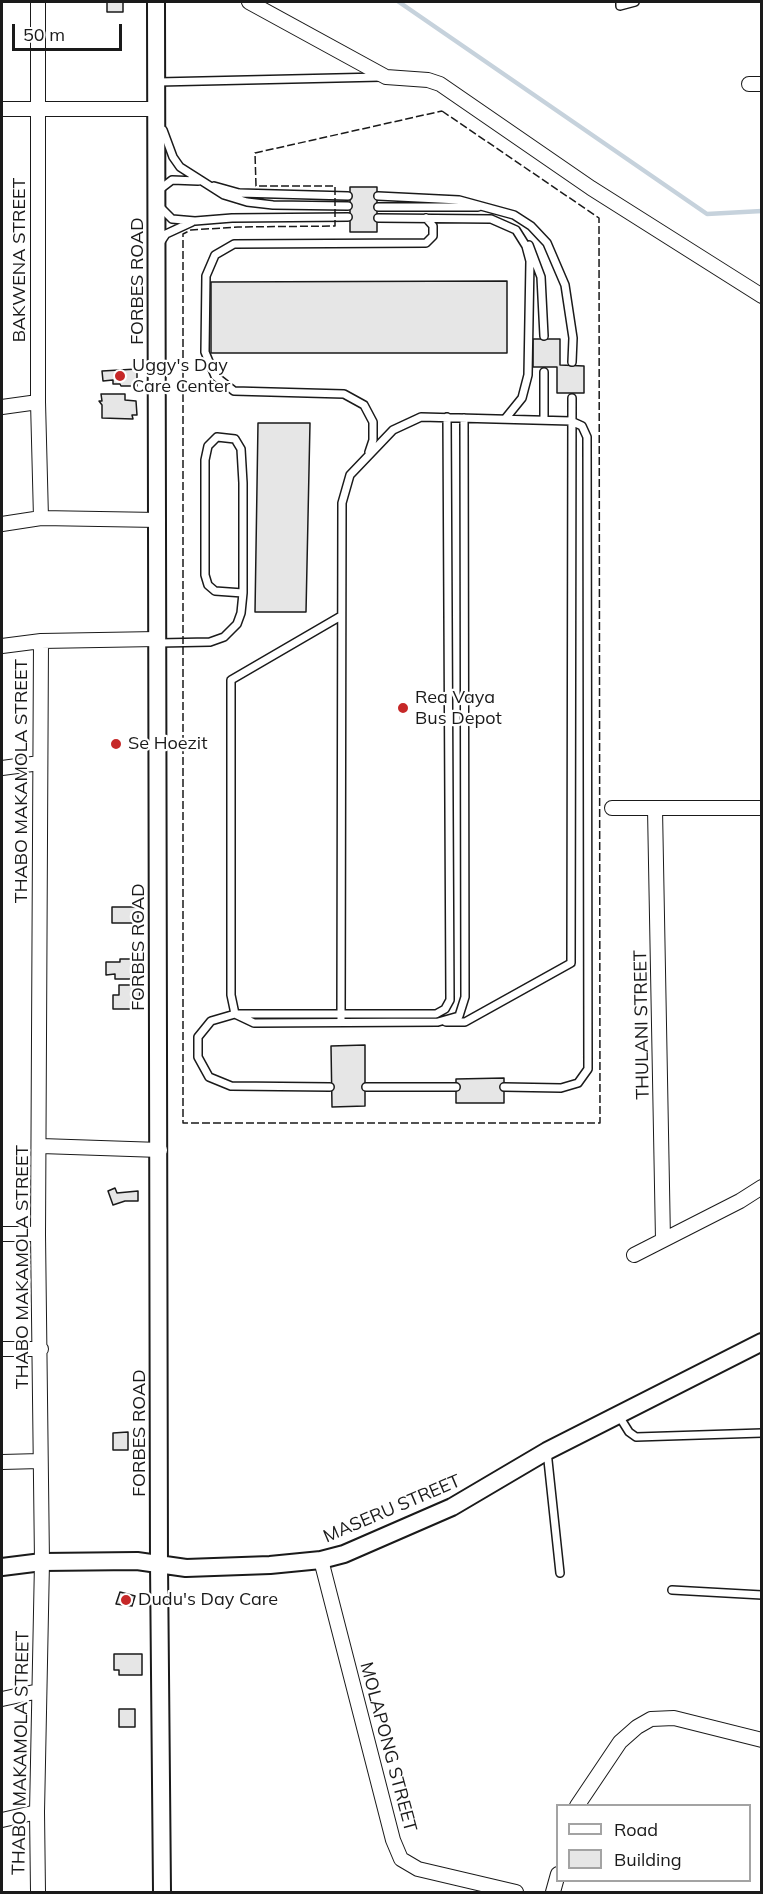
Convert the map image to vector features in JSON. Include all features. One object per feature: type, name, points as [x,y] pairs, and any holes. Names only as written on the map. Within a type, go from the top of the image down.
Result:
[{"type":"street","name":"BAKWENA STREET","points":[[38,2],[38,402],[41,518]]},
{"type":"street","name":"FORBES ROAD","points":[[156,2],[159,1564],[162,1893]]},
{"type":"street","points":[[249,2],[386,77],[428,80],[440,84],[591,188],[762,296]]},
{"type":"street","points":[[2,109],[38,108],[155,95]]},
{"type":"street","points":[[2,407],[38,402]]},
{"type":"street","points":[[2,524],[41,518],[158,520]]},
{"type":"street","points":[[2,646],[41,641],[157,641]]},
{"type":"street","name":"THABO MAKAMOLA STREET","points":[[38,1893],[37,1812],[42,1562],[38,1234],[41,1146],[41,641]]},
{"type":"street","points":[[2,768],[40,763]]},
{"type":"street","points":[[612,808],[762,808]]},
{"type":"street","name":"THULANI STREET","points":[[655,809],[663,1240]]},
{"type":"street","points":[[41,1146],[160,1150]]},
{"type":"street","points":[[634,1255],[740,1201],[762,1187]]},
{"type":"street","points":[[2,1234],[38,1234]]},
{"type":"street","name":"MASERU STREET","points":[[2,1567],[42,1562],[137,1561],[186,1568],[270,1566],[321,1560],[344,1554],[452,1507],[618,1414],[762,1342]]},
{"type":"street","points":[[2,1349],[41,1350]]},
{"type":"street","points":[[2,1462],[40,1461]]},
{"type":"street","name":"MOLAPONG STREET","points":[[321,1560],[390,1829],[401,1859],[418,1869],[516,1893]]},
{"type":"street","points":[[2,1699],[39,1691]]},
{"type":"street","points":[[578,1804],[620,1742],[651,1719],[674,1718],[762,1740]]},
{"type":"street","points":[[2,1820],[37,1812]]},
{"type":"lane","points":[[620,2],[620,6],[635,2]]},
{"type":"lane","points":[[348,206],[273,206],[224,195],[180,167],[173,157],[164,135],[155,95],[386,77]]},
{"type":"lane","points":[[348,196],[239,193],[202,182],[172,180],[157,197],[163,212],[172,219],[195,221],[275,217],[348,217]]},
{"type":"lane","points":[[378,196],[459,200],[514,215],[531,226],[552,253],[565,285],[573,338],[572,362]]},
{"type":"lane","points":[[378,207],[493,208]]},
{"type":"lane","points":[[378,218],[491,219],[516,230],[534,254],[541,277],[544,336]]},
{"type":"lane","points":[[368,454],[374,440],[373,422],[364,405],[344,394],[234,391],[215,376],[206,352],[206,276],[215,255],[234,244],[426,243],[434,236],[434,226],[426,218]]},
{"type":"lane","points":[[157,247],[166,234],[195,221]]},
{"type":"lane","points":[[505,419],[522,398],[528,375],[530,261],[526,246],[516,230]]},
{"type":"lane","points":[[544,372],[544,420]]},
{"type":"lane","points":[[235,1014],[254,1023],[465,1022],[572,963],[572,398]]},
{"type":"lane","points":[[340,1022],[342,503],[350,475],[393,430],[421,417],[571,421],[582,426],[587,437],[588,1069],[578,1083],[561,1088],[504,1088]]},
{"type":"lane","points":[[330,1087],[231,1086],[208,1077],[198,1057],[198,1037],[211,1021],[235,1014],[436,1014],[445,1009],[450,1000],[447,417]]},
{"type":"lane","points":[[438,1023],[459,1016],[465,997],[464,418]]},
{"type":"lane","points":[[157,641],[210,642],[224,637],[237,624],[243,593],[241,449],[235,439],[218,437],[208,446],[205,460],[205,575],[208,585],[215,591],[243,593]]},
{"type":"lane","points":[[235,1014],[231,995],[231,680],[341,616]]},
{"type":"lane","points":[[366,1087],[456,1088]]},
{"type":"lane","points":[[618,1414],[629,1432],[636,1437],[762,1432]]},
{"type":"lane","points":[[547,1452],[560,1573]]},
{"type":"lane","points":[[672,1590],[762,1595]]},
{"type":"building","points":[[107,2],[123,2],[123,12],[107,12]]},
{"type":"building","points":[[350,187],[377,187],[377,232],[350,232]]},
{"type":"building","points":[[507,281],[507,353],[211,353],[211,282]]},
{"type":"building","points":[[533,339],[560,339],[560,365],[584,366],[584,393],[557,393],[557,367],[533,367]]},
{"type":"building","name":"Uggy's Day Care Center","points":[[137,369],[137,386],[113,384],[113,380],[103,381],[102,371]]},
{"type":"building","points":[[101,394],[125,394],[125,400],[136,401],[137,415],[132,415],[133,419],[102,418],[102,405],[99,401],[102,401]]},
{"type":"building","points":[[258,423],[310,423],[306,612],[255,612]]},
{"type":"building","points":[[112,907],[138,907],[138,923],[112,923]]},
{"type":"building","points":[[120,959],[136,959],[139,979],[115,979],[115,974],[106,975],[106,962],[120,962]]},
{"type":"building","points":[[119,985],[140,985],[139,1009],[113,1009],[113,995],[119,995]]},
{"type":"building","points":[[365,1045],[365,1106],[332,1107],[331,1046]]},
{"type":"building","points":[[504,1078],[504,1103],[456,1103],[456,1079]]},
{"type":"building","points":[[115,1188],[117,1193],[138,1191],[138,1201],[125,1201],[113,1205],[108,1191]]},
{"type":"building","points":[[128,1432],[128,1450],[113,1450],[113,1433]]},
{"type":"building","name":"Dudu's Day Care","points":[[120,1592],[135,1596],[132,1606],[116,1604]]},
{"type":"building","points":[[114,1654],[142,1654],[142,1675],[119,1675],[119,1670],[114,1670]]},
{"type":"building","points":[[119,1709],[135,1709],[135,1727],[119,1727]]},
{"type":"waterway","points":[[399,2],[707,214],[762,211]]},
{"type":"fence","points":[[442,111],[599,218],[600,1123],[183,1123],[183,234],[191,230],[238,227],[335,226],[335,186],[256,186],[255,153],[442,111]]},
{"type":"place","name":"Uggy's Day Care Center","points":[[120,376]]},
{"type":"place","name":"Rea Vaya Bus Depot","points":[[403,708]]},
{"type":"place","name":"Se Hoezit","points":[[116,744]]},
{"type":"place","name":"Dudu's Day Care","points":[[126,1600]]}]
